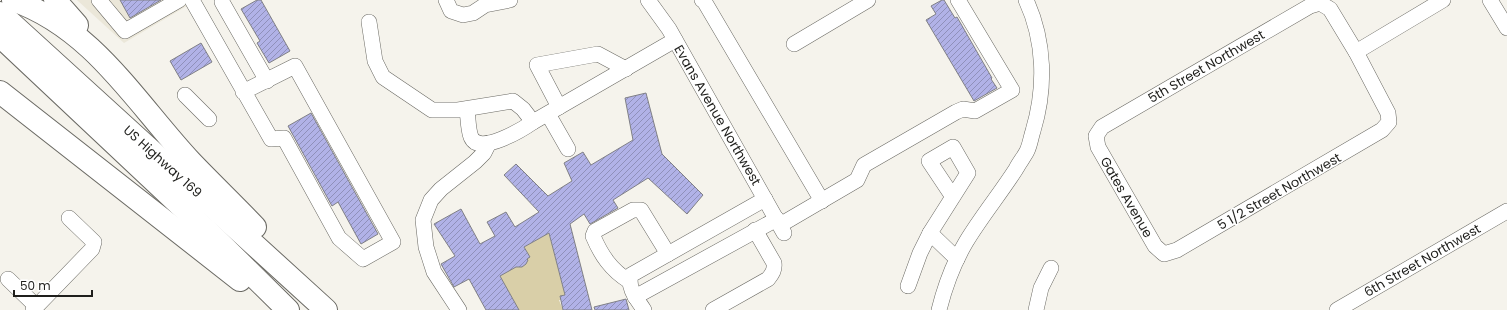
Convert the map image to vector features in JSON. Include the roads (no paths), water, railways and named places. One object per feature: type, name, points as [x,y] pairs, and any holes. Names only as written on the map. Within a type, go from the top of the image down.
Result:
[{"type":"highway","points":[[13,0],[42,12],[69,30],[92,50],[134,93],[191,161],[226,196],[295,271],[308,293]]},
{"type":"highway","points":[[55,0],[120,73],[134,93]]},
{"type":"highway","name":"US Highway 169","points":[[4,28],[326,310]]},
{"type":"highway","name":"US Highway 169","points":[[4,28],[288,310]]},
{"type":"highway","points":[[0,92],[254,290],[283,310]]},
{"type":"street","points":[[99,0],[125,31],[180,0]]},
{"type":"street","points":[[192,0],[200,16],[271,139],[284,138],[339,238],[363,259],[393,242],[294,66],[244,92]]},
{"type":"street","points":[[446,0],[451,11],[463,15],[473,13],[484,2],[510,0]]},
{"type":"street","name":"Evans Avenue Northwest","points":[[648,0],[659,14],[675,40],[780,225]]},
{"type":"street","points":[[702,0],[704,1],[822,201]]},
{"type":"street","points":[[794,44],[868,0]]},
{"type":"street","points":[[636,297],[756,230],[780,225],[822,201],[858,180],[864,165],[943,119],[963,109],[975,112],[1012,90],[958,0]]},
{"type":"street","points":[[939,310],[948,277],[957,259],[966,242],[993,205],[1027,151],[1038,115],[1043,82],[1041,51],[1034,20],[1026,0]]},
{"type":"street","points":[[1356,52],[1443,0]]},
{"type":"street","points":[[1490,0],[1507,28]]},
{"type":"street","points":[[200,16],[224,1],[267,81]]},
{"type":"street","name":"5th Street Northwest","points":[[1096,136],[1102,127],[1310,6],[1320,3],[1330,10],[1356,52]]},
{"type":"street","points":[[369,22],[375,61],[383,77],[432,110],[458,110],[513,101],[523,109],[533,122]]},
{"type":"street","points":[[467,109],[471,138],[476,142],[483,144],[496,142],[516,133],[675,40]]},
{"type":"street","name":"5 1/2 Street Northwest","points":[[1164,254],[1177,250],[1382,130],[1389,122],[1388,113],[1356,52]]},
{"type":"street","points":[[568,149],[537,65],[598,54],[626,68]]},
{"type":"street","points":[[185,95],[209,119]]},
{"type":"street","name":"Gates Avenue","points":[[1096,136],[1098,147],[1155,246],[1164,254]]},
{"type":"street","points":[[459,310],[434,272],[426,247],[423,220],[432,200],[441,189],[475,162],[484,153],[489,143]]},
{"type":"street","points":[[908,286],[920,253],[930,233],[953,197]]},
{"type":"street","points":[[668,254],[641,210],[633,210],[595,231],[593,236],[600,251],[617,274],[630,278],[668,254],[765,199]]},
{"type":"street","name":"6th Street Northwest","points":[[1337,310],[1507,210]]},
{"type":"street","points":[[8,279],[35,308],[92,249],[94,242],[69,218]]},
{"type":"street","points":[[713,310],[768,279],[775,268],[774,263],[756,230]]},
{"type":"street","points":[[930,233],[957,259]]},
{"type":"street","points":[[1036,310],[1041,288],[1051,268]]},
{"type":"street","points":[[630,278],[631,289],[644,310]]}]
